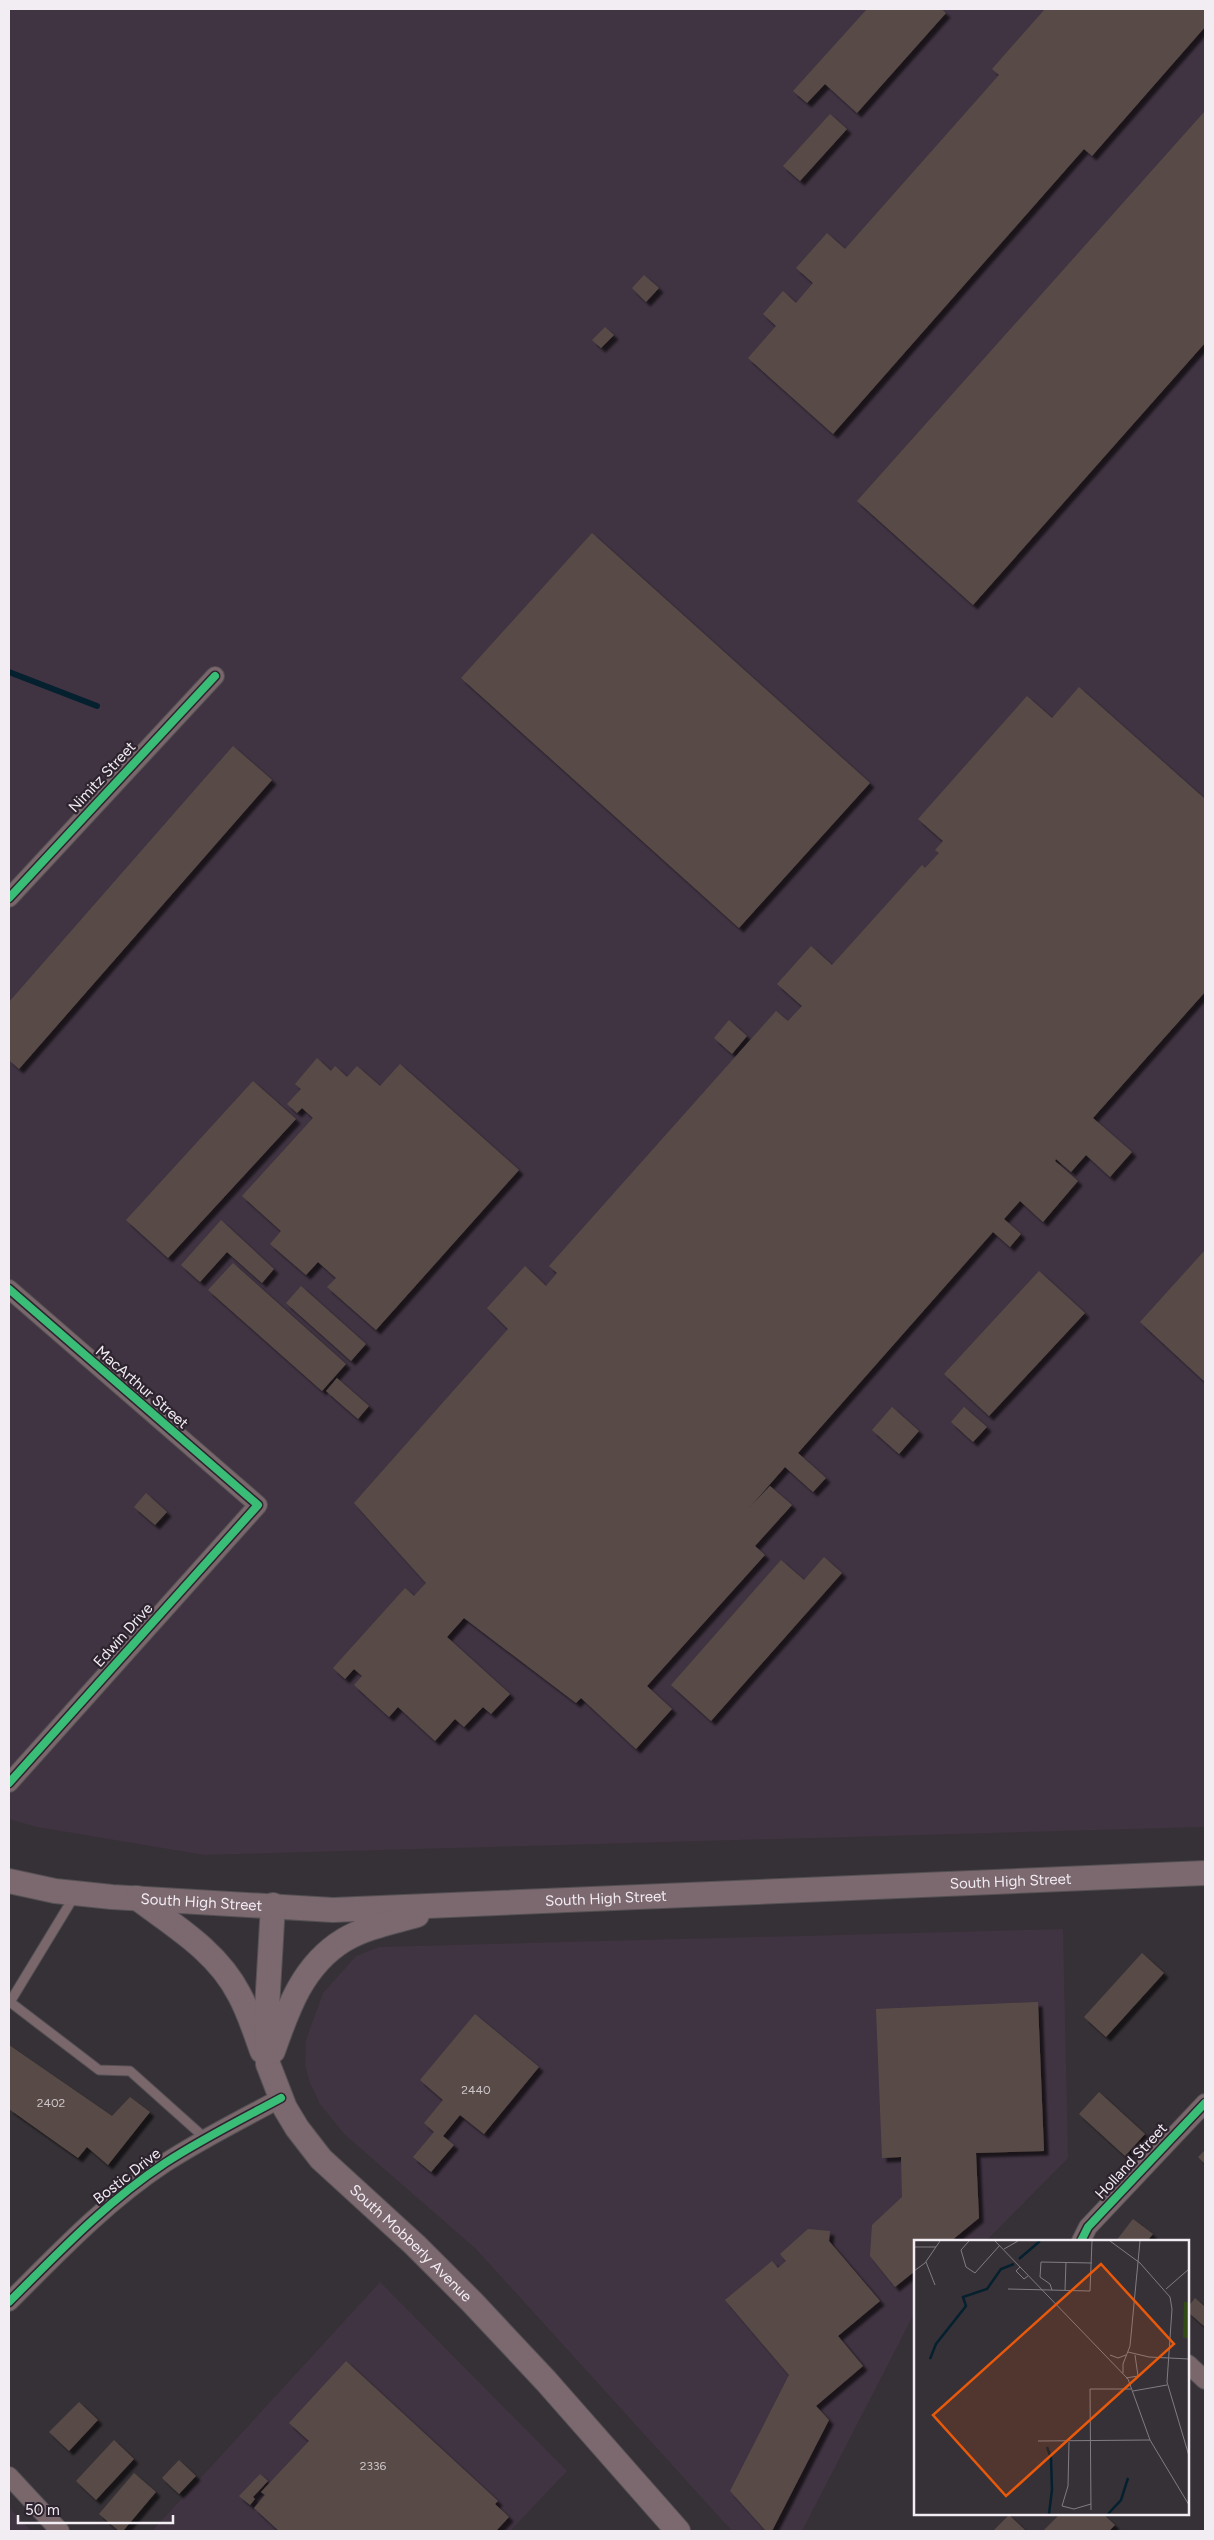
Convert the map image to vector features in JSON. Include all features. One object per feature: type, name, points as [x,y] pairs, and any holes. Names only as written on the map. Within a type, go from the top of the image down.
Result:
[{"type":"main road","name":"South High Street","points":[[9,1881],[55,1891],[76,1893],[333,1910],[1205,1873]]},
{"type":"main road","points":[[137,1898],[210,1954],[222,1967],[240,1994],[268,2064]]},
{"type":"main road","name":"South Mobberly Avenue","points":[[273,1905],[266,2008],[268,2064],[281,2098],[297,2128],[320,2159],[415,2245],[472,2302],[546,2381],[678,2531]]},
{"type":"main road","points":[[268,2064],[295,1993],[307,1975],[335,1948],[364,1931],[447,1905]]},
{"type":"street","name":"Nimitz Street","points":[[9,898],[215,676]]},
{"type":"street","name":"MacArthur Street","points":[[9,1289],[258,1505]]},
{"type":"street","name":"Edwin Drive","points":[[9,1783],[258,1505]]},
{"type":"street","name":"Bostic Drive","points":[[9,2302],[78,2234],[116,2200],[164,2164],[281,2098]]},
{"type":"street","name":"Holland Street","points":[[1081,2240],[1088,2226],[1205,2103]]},
{"type":"street","points":[[1189,2365],[1205,2380]]},
{"type":"street","points":[[9,2476],[60,2531]]},
{"type":"lane","points":[[76,1893],[10,2002],[99,2070],[130,2071],[206,2139]]},
{"type":"shaded area","points":[[9,9],[1205,9],[1205,1827],[204,1855],[37,1827],[9,1819]]},
{"type":"shaded area","points":[[1063,1929],[1068,2158],[987,2240],[914,2240],[914,2314],[802,2531],[732,2531],[476,2249],[344,2134],[320,2104],[310,2083],[305,2065],[306,2040],[323,1993],[356,1956],[379,1947]]},
{"type":"shaded area","points":[[380,2282],[567,2471],[510,2531],[152,2531]]},
{"type":"shaded area","points":[[9,2507],[31,2531],[9,2531]]},
{"type":"building","points":[[867,9],[941,9],[946,13],[857,113],[825,84],[807,103],[793,91]]},
{"type":"building","points":[[1045,9],[1205,9],[1205,27],[1092,156],[1084,149],[833,434],[748,358],[776,326],[763,314],[783,291],[796,303],[813,283],[796,268],[827,233],[845,249],[999,75],[992,69]]},
{"type":"building","points":[[1205,111],[1205,343],[973,605],[857,501]]},
{"type":"building","points":[[830,114],[847,129],[800,181],[783,166]]},
{"type":"building","points":[[644,275],[659,288],[646,302],[632,288]]},
{"type":"building","points":[[605,327],[614,335],[601,348],[592,340]]},
{"type":"building","points":[[592,533],[870,783],[739,928],[461,678]]},
{"type":"building","points":[[1079,687],[1205,799],[1205,992],[1093,1118],[1132,1152],[1110,1177],[1086,1155],[1071,1172],[1056,1159],[1055,1161],[1078,1181],[1043,1222],[1020,1201],[1004,1219],[1021,1234],[1010,1247],[993,1232],[798,1453],[826,1478],[813,1492],[785,1467],[750,1507],[770,1486],[792,1505],[755,1546],[765,1555],[647,1686],[672,1709],[636,1749],[581,1698],[576,1703],[464,1618],[447,1637],[510,1694],[491,1714],[483,1707],[464,1727],[455,1719],[435,1741],[398,1707],[389,1717],[354,1685],[362,1676],[354,1669],[345,1679],[333,1668],[405,1588],[414,1596],[426,1583],[354,1503],[508,1329],[487,1308],[525,1266],[546,1286],[557,1273],[549,1266],[776,1011],[788,1021],[802,1006],[777,984],[811,946],[832,965],[922,865],[925,868],[939,853],[935,850],[943,841],[918,819],[1027,696],[1052,718]]},
{"type":"building","points":[[233,746],[272,780],[19,1069],[9,1060],[9,1002]]},
{"type":"building","points":[[729,1020],[747,1036],[732,1054],[714,1038]]},
{"type":"building","points":[[317,1058],[331,1071],[335,1066],[347,1077],[357,1066],[380,1086],[400,1064],[519,1170],[376,1330],[327,1287],[336,1278],[318,1262],[306,1275],[270,1244],[281,1231],[242,1196],[313,1118],[302,1108],[297,1113],[287,1104],[301,1089],[295,1084]]},
{"type":"building","points":[[253,1081],[296,1119],[168,1258],[126,1220]]},
{"type":"building","points":[[221,1220],[274,1269],[262,1283],[227,1252],[200,1282],[181,1265]]},
{"type":"building","points":[[1205,1250],[1205,1382],[1140,1322]]},
{"type":"building","points":[[233,1263],[346,1364],[322,1391],[208,1290]]},
{"type":"building","points":[[1039,1271],[1085,1313],[989,1416],[944,1374]]},
{"type":"building","points":[[301,1286],[366,1344],[351,1361],[286,1303]]},
{"type":"building","points":[[337,1378],[369,1406],[358,1419],[326,1391]]},
{"type":"building","points":[[892,1407],[919,1431],[899,1454],[872,1430]]},
{"type":"building","points":[[964,1407],[987,1427],[973,1442],[951,1422]]},
{"type":"building","points":[[146,1493],[167,1512],[155,1525],[134,1507]]},
{"type":"building","points":[[824,1557],[842,1573],[711,1721],[671,1685],[781,1560],[804,1580]]},
{"type":"building","points":[[1142,1953],[1164,1973],[1106,2037],[1084,2017]]},
{"type":"building","points":[[1038,2002],[1044,2151],[976,2153],[979,2218],[952,2240],[914,2240],[914,2272],[895,2287],[870,2256],[872,2225],[902,2197],[901,2157],[882,2158],[876,2009]]},
{"type":"building","points":[[475,2014],[539,2067],[484,2134],[460,2115],[443,2136],[454,2145],[431,2172],[413,2157],[434,2132],[424,2123],[443,2100],[420,2080]]},
{"type":"building","points":[[9,2045],[112,2116],[130,2097],[150,2112],[108,2165],[87,2147],[78,2158],[9,2109]]},
{"type":"building","points":[[1099,2092],[1145,2134],[1125,2156],[1079,2114]]},
{"type":"building","points":[[1205,2150],[1205,2164],[1198,2157]]},
{"type":"building","points":[[1133,2219],[1153,2234],[1148,2240],[1117,2240]]},
{"type":"building","points":[[808,2229],[830,2231],[829,2241],[880,2301],[838,2336],[863,2366],[816,2406],[829,2420],[772,2531],[766,2531],[730,2491],[789,2375],[725,2300],[772,2261],[778,2268],[786,2261],[780,2254]]},
{"type":"building","points":[[1195,2298],[1205,2307],[1205,2327],[1189,2313],[1189,2306]]},
{"type":"building","points":[[346,2361],[498,2501],[495,2504],[509,2517],[496,2531],[279,2531],[254,2508],[265,2495],[261,2492],[309,2441],[289,2423]]},
{"type":"building","points":[[79,2402],[98,2420],[69,2451],[49,2432]]},
{"type":"building","points":[[114,2440],[134,2459],[96,2500],[76,2481]]},
{"type":"building","points":[[179,2460],[196,2476],[179,2494],[162,2478]]},
{"type":"building","points":[[134,2473],[156,2492],[123,2531],[119,2531],[99,2514]]},
{"type":"building","points":[[260,2474],[268,2481],[253,2497],[255,2499],[250,2505],[239,2496]]},
{"type":"building","points":[[1009,2515],[1026,2531],[993,2531]]},
{"type":"building","points":[[1059,2515],[1104,2515],[1115,2525],[1109,2531],[1043,2531]]},
{"type":"waterway","points":[[9,672],[97,706]]},
{"type":"cycle path","points":[[9,898],[215,676]]},
{"type":"cycle path","points":[[9,1289],[258,1505],[9,1783]]},
{"type":"cycle path","points":[[9,2302],[83,2229],[143,2178],[222,2129],[281,2098]]},
{"type":"cycle path","points":[[1082,2240],[1088,2227],[1205,2103]]}]
